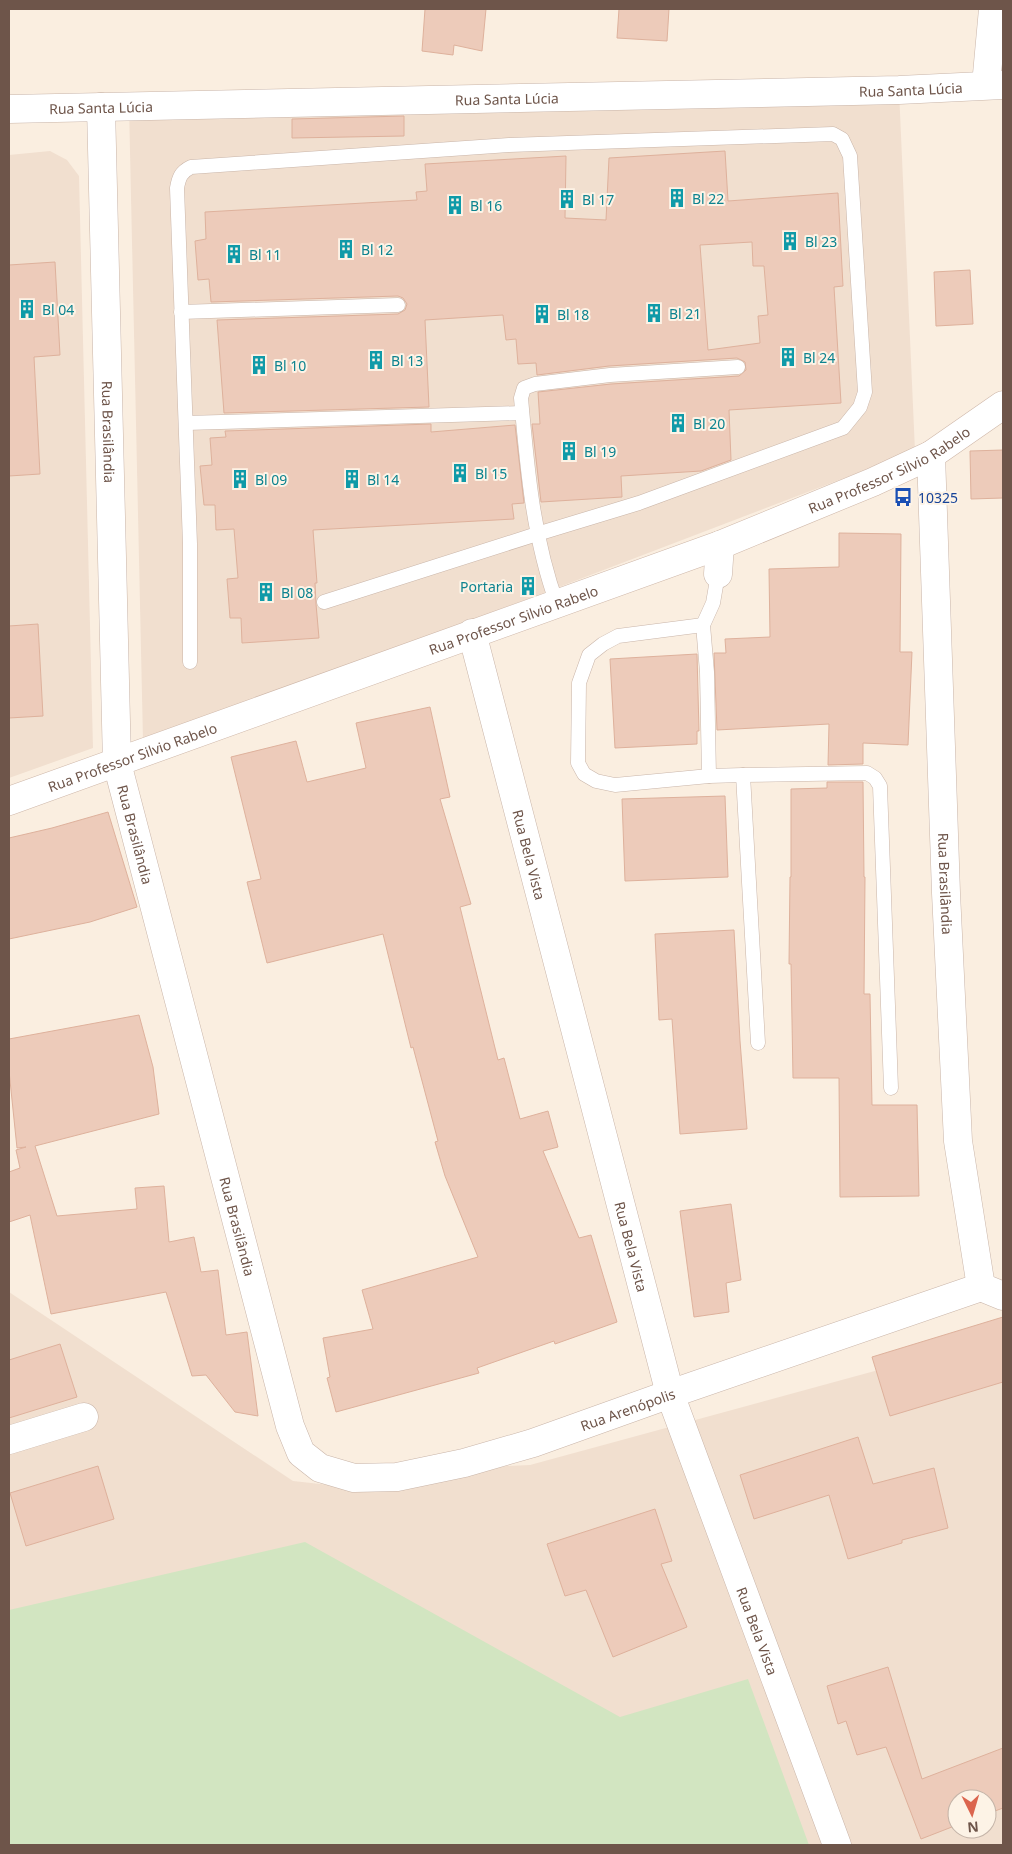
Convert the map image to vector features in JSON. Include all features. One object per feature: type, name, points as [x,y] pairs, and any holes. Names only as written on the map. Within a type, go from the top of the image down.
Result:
[{"type":"street","points":[[993,9],[995,85]]},
{"type":"street","name":"Rua Santa Lúcia","points":[[9,109],[889,90],[995,85]]},
{"type":"street","name":"Rua Brasilândia","points":[[101,107],[117,763],[290,1426]]},
{"type":"street","name":"Rua Professor Silvio Rabelo","points":[[9,801],[472,633],[720,546],[873,482],[931,455],[1003,405]]},
{"type":"street","name":"Rua Brasilândia","points":[[931,455],[946,893],[958,1141],[992,1292]]},
{"type":"street","points":[[718,574],[720,546]]},
{"type":"street","name":"Rua Bela Vista","points":[[472,633],[670,1394],[837,1845]]},
{"type":"street","name":"Rua Arenópolis","points":[[290,1426],[301,1453],[320,1468],[354,1478],[397,1477],[464,1463],[533,1443],[670,1394],[992,1292]]},
{"type":"street","points":[[9,1440],[84,1417]]},
{"type":"lane","points":[[190,662],[190,544],[176,188],[184,170],[191,167],[510,145],[832,134],[842,139],[850,156],[865,392],[860,407],[843,428],[639,503],[324,602]]},
{"type":"lane","points":[[181,312],[398,305]]},
{"type":"lane","points":[[557,604],[549,582],[537,534],[522,413],[521,393],[524,388],[535,384],[610,374],[738,367]]},
{"type":"lane","points":[[186,423],[522,413]]},
{"type":"lane","points":[[709,776],[707,672],[703,625],[713,603],[718,574]]},
{"type":"lane","points":[[703,625],[618,636],[603,644],[589,655],[579,683],[578,763],[584,774],[596,781],[616,785],[709,776],[743,775],[867,773],[875,778],[880,786],[891,1088]]},
{"type":"lane","points":[[743,775],[758,1043]]},
{"type":"shaded area","points":[[899,90],[915,451],[533,597],[143,741],[129,106]]},
{"type":"shaded area","points":[[50,151],[67,160],[79,176],[93,748],[9,778],[9,155]]},
{"type":"shaded area","points":[[9,1292],[293,1481],[383,1491],[506,1466],[530,1465],[1003,1336],[1003,1845],[9,1845]]},
{"type":"green space","points":[[305,1542],[620,1717],[748,1679],[809,1845],[9,1845],[9,1610]]},
{"type":"building","points":[[425,9],[486,9],[482,51],[454,45],[453,55],[422,51]]},
{"type":"building","points":[[619,9],[669,9],[667,41],[617,38]]},
{"type":"building","points":[[404,116],[404,136],[292,138],[292,119]]},
{"type":"building","points":[[725,151],[728,201],[838,193],[843,286],[834,287],[841,403],[729,410],[731,460],[701,471],[621,476],[622,497],[541,502],[532,424],[540,424],[538,392],[611,384],[739,376],[746,370],[745,362],[737,358],[609,366],[537,375],[536,363],[518,364],[516,339],[506,340],[503,315],[425,320],[429,407],[224,413],[217,320],[398,314],[405,310],[407,304],[403,298],[398,296],[211,302],[209,279],[198,280],[195,241],[206,239],[205,212],[417,200],[416,192],[427,191],[425,164],[566,156],[565,218],[606,220],[609,158]],"holes":[[[752,242],[753,266],[764,266],[768,315],[758,316],[760,343],[708,350],[700,245]]]},
{"type":"building","points":[[55,262],[60,355],[34,357],[40,474],[9,476],[9,265]]},
{"type":"building","points":[[970,270],[973,324],[936,326],[934,272]]},
{"type":"building","points":[[431,424],[431,432],[515,425],[524,503],[512,504],[514,519],[313,530],[319,638],[242,643],[241,618],[230,618],[227,579],[238,578],[234,529],[216,530],[215,505],[204,505],[200,466],[212,465],[210,438],[226,437],[225,431]]},
{"type":"building","points":[[1003,450],[1003,498],[971,499],[970,451]]},
{"type":"building","points":[[839,533],[901,534],[900,652],[912,652],[908,745],[863,743],[863,764],[828,765],[829,724],[717,730],[714,653],[726,653],[725,639],[770,637],[769,569],[839,567]]},
{"type":"building","points":[[38,624],[43,716],[9,718],[9,626]]},
{"type":"building","points":[[697,654],[699,731],[697,731],[697,744],[615,748],[610,659]]},
{"type":"building","points":[[430,707],[450,797],[440,799],[471,904],[460,907],[498,1060],[504,1058],[520,1119],[548,1111],[558,1147],[543,1151],[579,1238],[591,1235],[617,1322],[555,1344],[554,1341],[477,1368],[479,1373],[336,1412],[327,1378],[330,1377],[323,1338],[373,1329],[362,1290],[478,1257],[445,1176],[435,1142],[438,1141],[413,1047],[411,1048],[383,934],[267,963],[247,882],[261,879],[231,757],[296,741],[307,782],[366,768],[356,723]]},
{"type":"building","points":[[827,782],[863,782],[865,877],[864,994],[870,994],[872,1105],[917,1105],[919,1196],[840,1197],[839,1078],[793,1078],[791,964],[789,964],[791,789],[827,788]]},
{"type":"building","points":[[725,796],[728,877],[625,881],[622,799]]},
{"type":"building","points":[[108,812],[137,907],[90,922],[9,939],[9,838]]},
{"type":"building","points":[[734,930],[747,1129],[680,1134],[672,1019],[659,1020],[655,934]]},
{"type":"building","points":[[139,1015],[153,1067],[159,1114],[35,1146],[57,1216],[137,1209],[135,1188],[164,1186],[169,1242],[194,1237],[201,1272],[218,1270],[226,1335],[247,1332],[258,1416],[235,1412],[206,1375],[192,1376],[166,1292],[51,1314],[30,1215],[9,1222],[9,1172],[20,1168],[16,1150],[26,1147],[17,1148],[9,1071],[9,1039]]},
{"type":"building","points":[[731,1204],[741,1280],[726,1283],[729,1312],[694,1317],[680,1211]]},
{"type":"building","points":[[1003,1317],[1003,1382],[890,1416],[872,1357]]},
{"type":"building","points":[[60,1344],[77,1397],[9,1418],[9,1360]]},
{"type":"building","points":[[858,1437],[873,1484],[934,1468],[948,1528],[902,1540],[902,1543],[848,1559],[829,1495],[754,1519],[740,1475]]},
{"type":"building","points":[[98,1466],[114,1519],[26,1546],[10,1493]]},
{"type":"building","points":[[655,1509],[672,1561],[661,1564],[687,1627],[613,1657],[586,1590],[565,1596],[547,1544]]},
{"type":"building","points":[[888,1667],[922,1779],[1003,1748],[1003,1808],[997,1810],[997,1789],[947,1789],[947,1829],[921,1839],[886,1747],[857,1755],[846,1721],[838,1724],[827,1686]]},
{"type":"place","name":"Bl 22","points":[[677,198]]},
{"type":"place","name":"Bl 17","points":[[567,199]]},
{"type":"place","name":"Bl 16","points":[[455,205]]},
{"type":"place","name":"Bl 23","points":[[790,241]]},
{"type":"place","name":"Bl 12","points":[[346,249]]},
{"type":"place","name":"Bl 11","points":[[234,254]]},
{"type":"place","name":"Bl 04","points":[[27,309]]},
{"type":"place","name":"Bl 21","points":[[654,313]]},
{"type":"place","name":"Bl 18","points":[[542,314]]},
{"type":"place","name":"Bl 24","points":[[788,357]]},
{"type":"place","name":"Bl 13","points":[[376,360]]},
{"type":"place","name":"Bl 10","points":[[259,365]]},
{"type":"place","name":"Bl 20","points":[[678,423]]},
{"type":"place","name":"Bl 19","points":[[569,451]]},
{"type":"place","name":"Bl 15","points":[[460,473]]},
{"type":"place","name":"Bl 09","points":[[240,479]]},
{"type":"place","name":"Bl 14","points":[[352,479]]},
{"type":"place","name":"10325","points":[[903,497]]},
{"type":"place","name":"Portaria","points":[[528,586]]},
{"type":"place","name":"Bl 08","points":[[266,592]]}]
